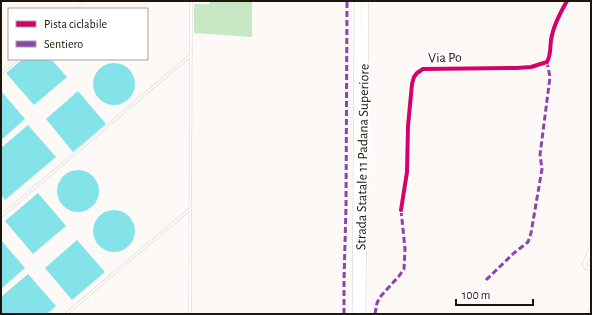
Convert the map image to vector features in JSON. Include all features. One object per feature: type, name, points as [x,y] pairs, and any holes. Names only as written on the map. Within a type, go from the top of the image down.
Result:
[{"type":"highway","name":"Strada Statale 11 Padana Superiore","points":[[356,314],[358,1]]},
{"type":"highway","name":"Strada Statale 11 Padana Superiore","points":[[362,314],[365,1]]},
{"type":"street","name":"Via Po","points":[[401,210],[407,172],[408,126],[412,84],[417,73],[423,69],[531,67],[547,62],[550,57],[551,40],[555,26],[560,12],[567,1]]},
{"type":"street","points":[[591,249],[584,264],[586,267],[591,269]]},
{"type":"street","points":[[590,314],[591,310]]},
{"type":"lane","points":[[77,8],[85,1]]},
{"type":"lane","points":[[190,314],[191,1]]},
{"type":"lane","points":[[1,216],[191,55]]},
{"type":"lane","points":[[1,73],[16,60]]},
{"type":"lane","points":[[66,314],[190,209]]},
{"type":"green space","points":[[210,1],[252,1],[252,37],[194,33],[194,4],[209,4]]},
{"type":"water","points":[[22,60],[52,60],[67,77],[34,105],[6,73]]},
{"type":"water","points":[[114,63],[129,69],[135,84],[129,99],[114,105],[99,99],[93,84],[99,69]]},
{"type":"water","points":[[1,91],[25,119],[1,140]]},
{"type":"water","points":[[78,91],[106,124],[73,152],[46,119]]},
{"type":"water","points":[[28,125],[56,157],[5,200],[1,195],[1,148]]},
{"type":"water","points":[[78,170],[93,176],[99,191],[93,206],[78,212],[63,206],[57,191],[63,176]]},
{"type":"water","points":[[38,193],[66,226],[33,254],[5,221]]},
{"type":"water","points":[[114,210],[129,216],[135,231],[129,246],[114,252],[99,246],[93,231],[99,216]]},
{"type":"water","points":[[1,240],[25,268],[1,289]]},
{"type":"water","points":[[77,240],[105,272],[72,300],[45,268]]},
{"type":"water","points":[[28,274],[56,306],[47,314],[1,314],[1,297]]},
{"type":"marked path","points":[[344,314],[347,1]]},
{"type":"marked path","points":[[486,280],[514,253],[528,242],[531,233],[542,169],[540,155],[550,77],[547,62]]},
{"type":"marked path","points":[[375,314],[380,297],[404,269],[405,249],[401,210]]},
{"type":"cycle path","points":[[401,210],[407,172],[408,126],[412,84],[417,73],[423,69],[531,67],[547,62],[550,54],[553,30],[567,1]]}]
